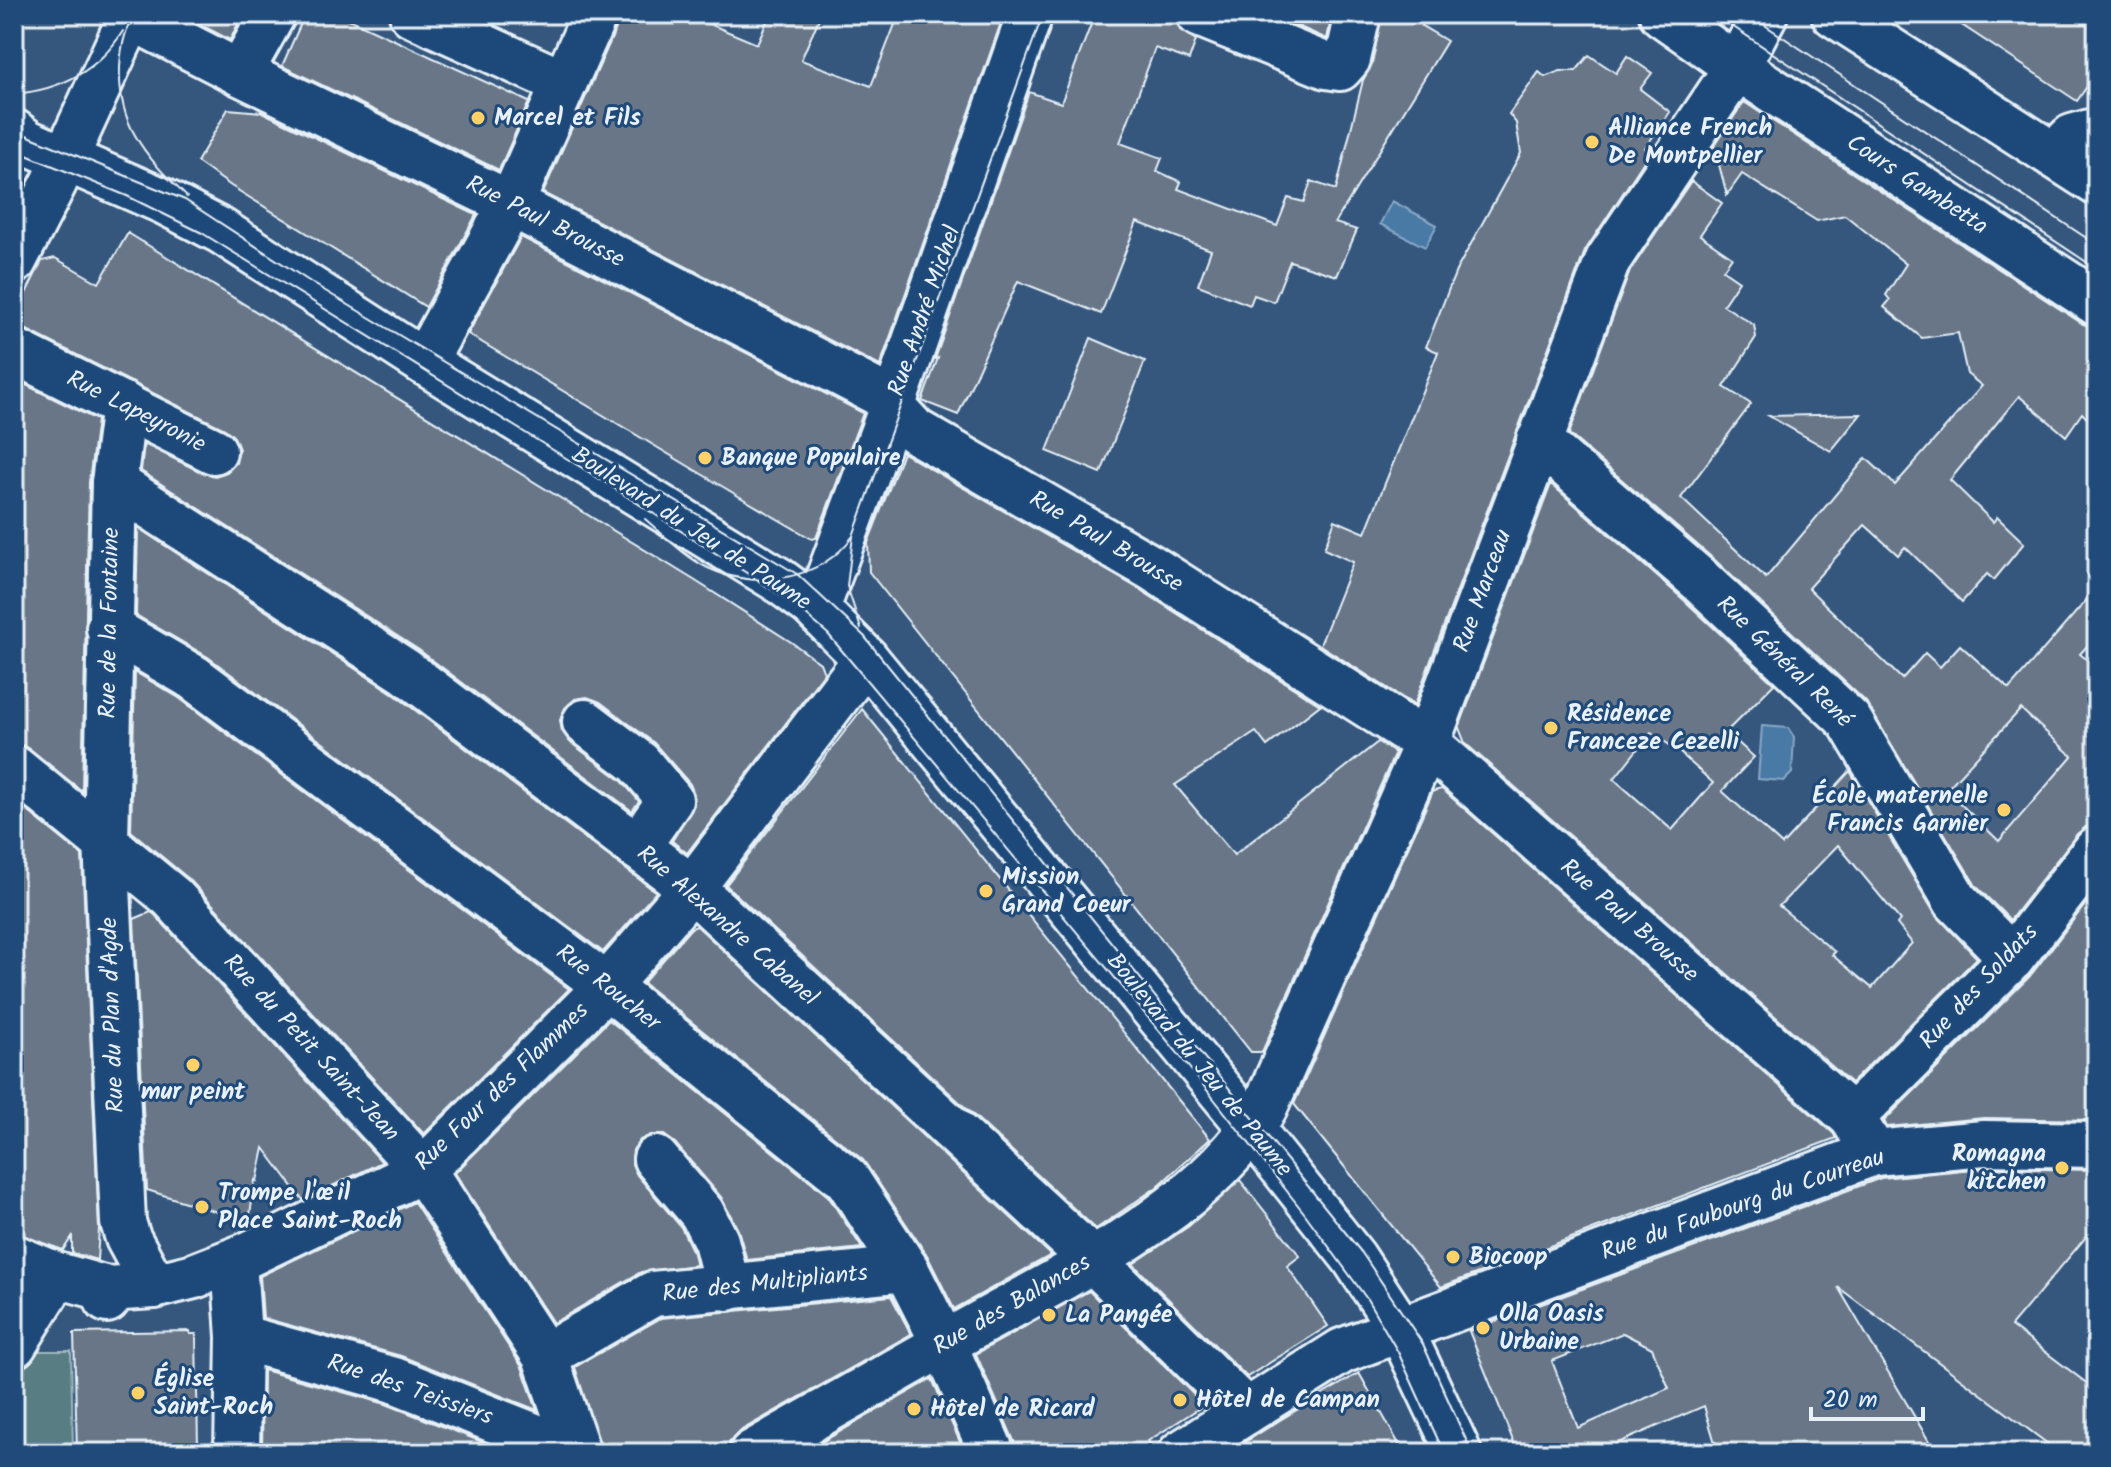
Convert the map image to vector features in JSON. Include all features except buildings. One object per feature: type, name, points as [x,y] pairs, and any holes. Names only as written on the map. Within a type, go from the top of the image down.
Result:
[{"type":"street","points":[[240,73],[273,14]]},
{"type":"street","points":[[412,14],[564,83]]},
{"type":"street","points":[[424,362],[511,204],[595,14]]},
{"type":"street","name":"Rue André Michel","points":[[811,604],[822,595],[892,407],[1030,14]]},
{"type":"street","points":[[1199,14],[1327,66],[1340,68],[1348,59],[1358,14]]},
{"type":"street","name":"Cours Gambetta","points":[[1662,14],[1737,67],[2097,303]]},
{"type":"street","points":[[1737,67],[1765,14]]},
{"type":"street","points":[[1834,14],[2097,183]]},
{"type":"street","points":[[14,261],[72,144],[129,16]]},
{"type":"street","name":"Rue Paul Brousse","points":[[129,16],[511,204],[882,395],[915,431],[1152,568],[1427,743],[1863,1135]]},
{"type":"street","name":"Rue Marceau","points":[[1251,1128],[1265,1107],[1427,743],[1608,260],[1737,67]]},
{"type":"street","points":[[2054,155],[2072,137],[2097,130]]},
{"type":"street","name":"Boulevard du Jeu de Paume","points":[[14,132],[27,142],[72,144],[163,201],[221,231],[424,362],[718,541],[811,604],[866,659],[1409,1324],[1459,1453]]},
{"type":"street","name":"Rue Lapeyronie","points":[[14,351],[214,451]]},
{"type":"street","name":"Rue de la Fontaine","points":[[106,841],[114,483],[124,405]]},
{"type":"street","name":"Rue Général René","points":[[1539,441],[1701,581],[1849,720],[1956,901],[2012,958]]},
{"type":"street","name":"Rue Alexandre Cabanel","points":[[114,483],[405,671],[692,888],[1093,1260],[1246,1411]]},
{"type":"street","name":"Rue Roucher","points":[[109,628],[193,677],[607,986],[847,1179],[906,1269],[944,1344],[992,1453]]},
{"type":"street","name":"Rue Four des Flammes","points":[[14,1257],[107,1295],[154,1286],[234,1261],[423,1170],[607,986],[692,888],[866,659]]},
{"type":"street","points":[[585,722],[639,763],[670,800],[637,847]]},
{"type":"street","name":"Rue du Petit Saint-Jean","points":[[20,788],[106,841],[172,897],[423,1170],[545,1356],[578,1453]]},
{"type":"street","name":"Rue du Plan d'Agde","points":[[106,841],[123,1222],[128,1238],[154,1286]]},
{"type":"street","name":"Rue des Soldats","points":[[1863,1135],[2012,958],[2097,849]]},
{"type":"street","name":"Rue des Balances","points":[[752,1453],[1093,1260],[1193,1193],[1251,1128]]},
{"type":"street","name":"Rue du Faubourg du Courreau","points":[[1181,1453],[1342,1351],[1863,1135],[2096,1146]]},
{"type":"street","points":[[656,1159],[702,1213],[716,1241],[728,1288]]},
{"type":"street","points":[[234,1261],[239,1337],[237,1453]]},
{"type":"street","name":"Rue des Multipliants","points":[[545,1356],[653,1294],[906,1269]]},
{"type":"street","points":[[14,1345],[57,1275]]},
{"type":"street","name":"Rue des Teissiers","points":[[239,1337],[394,1380],[578,1453]]},
{"type":"shaded area","points":[[1392,201],[1437,225],[1425,247],[1380,224]]},
{"type":"shaded area","name":"École maternelle Francis Garnier","points":[[2001,681],[2097,765],[2097,831],[2009,940],[1960,892],[1907,783]]},
{"type":"shaded area","points":[[1762,726],[1788,728],[1794,737],[1792,773],[1784,781],[1758,779]]},
{"type":"green space","points":[[14,1351],[71,1351],[73,1453],[14,1453]]},
{"type":"tram line","points":[[134,14],[123,42],[120,74],[128,121],[146,152],[187,197]]},
{"type":"tram line","points":[[861,629],[847,586],[853,536],[1043,14]]},
{"type":"tram line","points":[[1714,14],[2097,269]]},
{"type":"tram line","points":[[1748,14],[2097,245]]},
{"type":"tram line","points":[[14,94],[47,88],[76,76],[102,57],[123,31]]},
{"type":"tram line","points":[[14,130],[185,200],[312,283],[797,574],[864,636],[1362,1253],[1423,1344],[1472,1453]]},
{"type":"tram line","points":[[14,150],[127,196],[202,233],[756,579],[796,606],[828,634],[1176,1051],[1305,1214],[1367,1299],[1398,1352],[1444,1453]]},
{"type":"tram line","points":[[645,519],[675,546],[708,568],[746,579],[767,580],[806,572],[840,551],[853,536]]},
{"type":"place","name":"Marcel et Fils","points":[[478,118]]},
{"type":"place","name":"Alliance French De Montpellier","points":[[1592,142]]},
{"type":"place","name":"Banque Populaire","points":[[705,458]]},
{"type":"place","name":"Résidence Franceze Cezelli","points":[[1551,728]]},
{"type":"place","name":"École maternelle Francis Garnier","points":[[2004,810]]},
{"type":"place","name":"Mission Grand Coeur","points":[[986,891]]},
{"type":"place","name":"mur peint","points":[[193,1065]]},
{"type":"place","name":"Romagna kitchen","points":[[2062,1168]]},
{"type":"place","name":"Trompe l'œil Place Saint-Roch","points":[[202,1207]]},
{"type":"place","name":"Biocoop","points":[[1453,1257]]},
{"type":"place","name":"La Pangée","points":[[1049,1315]]},
{"type":"place","name":"Olla Oasis Urbaine","points":[[1483,1328]]},
{"type":"place","name":"Église Saint-Roch","points":[[138,1393]]},
{"type":"place","name":"Hôtel de Campan","points":[[1180,1400]]},
{"type":"place","name":"Hôtel de Ricard","points":[[914,1409]]}]
